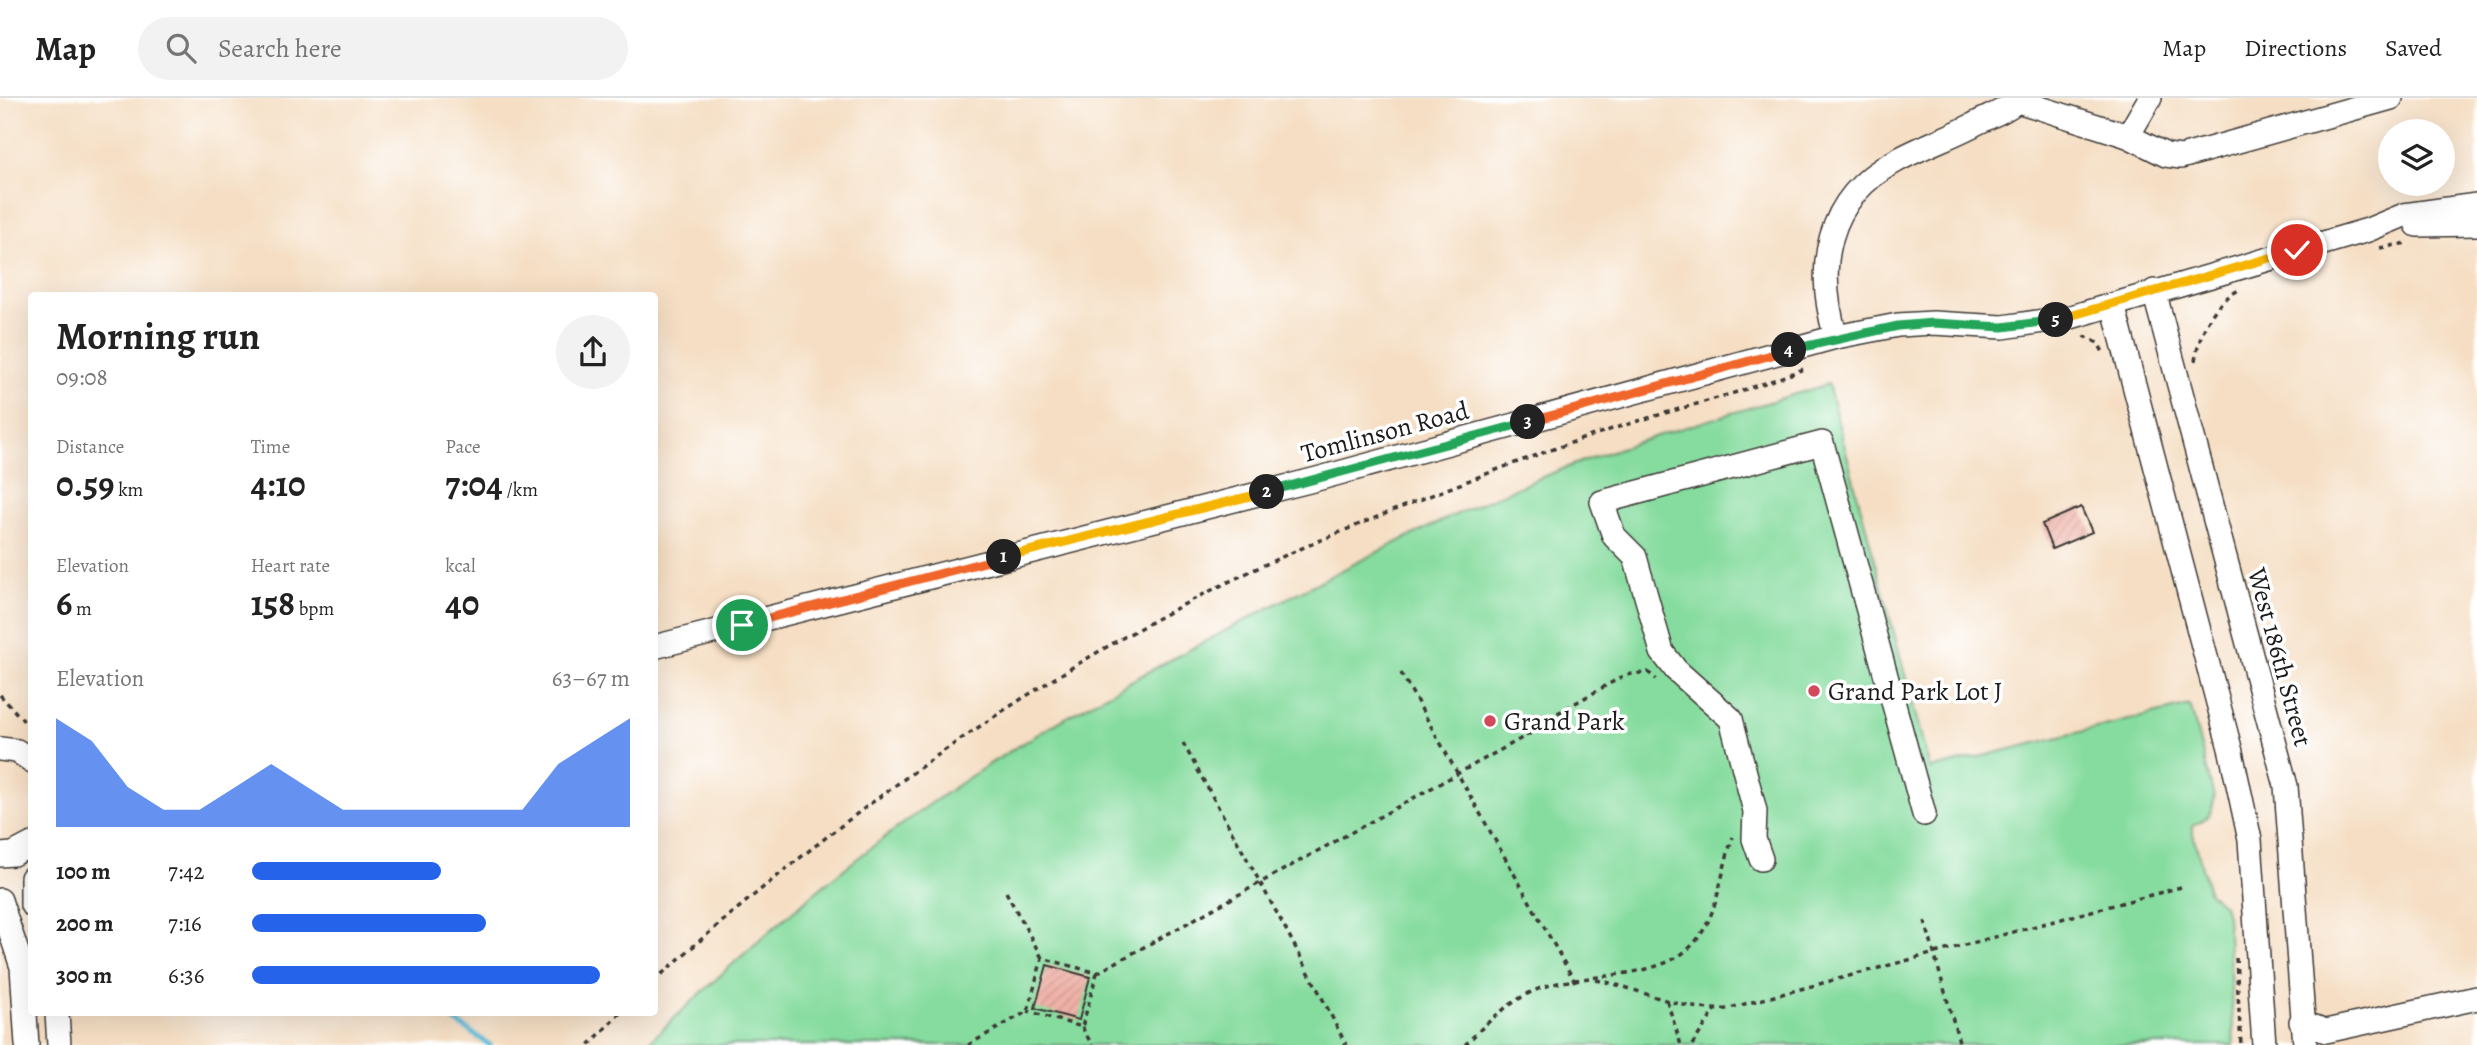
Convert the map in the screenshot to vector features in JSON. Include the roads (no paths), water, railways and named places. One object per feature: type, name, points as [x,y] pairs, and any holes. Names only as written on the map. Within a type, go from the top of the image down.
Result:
[{"type":"street","points":[[2128,136],[2150,98]]},
{"type":"street","points":[[2341,112],[2359,98]]},
{"type":"street","points":[[1836,337],[1825,290],[1826,257],[1834,228],[1849,203],[1868,181],[1894,162],[2019,99],[2128,136],[2166,155],[2180,157],[2391,98]]},
{"type":"street","points":[[2374,239],[2404,215],[2477,205]]},
{"type":"street","points":[[2374,239],[2456,222],[2477,224]]},
{"type":"street","name":"Tomlinson Road","points":[[658,647],[1330,476],[1836,337],[1933,323],[2003,327],[2103,308],[2154,291],[2374,239]]},
{"type":"street","name":"West 186th Street","points":[[2154,291],[2286,786],[2295,884],[2303,1034]]},
{"type":"street","points":[[2103,308],[2231,752],[2250,839],[2264,1045]]},
{"type":"street","points":[[1760,859],[1754,839],[1755,811],[1731,719],[1676,670],[1662,652],[1635,557],[1614,536],[1602,502],[1822,443],[1924,814]]},
{"type":"street","points":[[0,734],[21,754]]},
{"type":"street","points":[[0,855],[13,854],[28,846]]},
{"type":"street","points":[[0,900],[22,967],[27,1045]]},
{"type":"street","points":[[2303,1034],[2477,998]]},
{"type":"street","points":[[57,1016],[59,1045]]},
{"type":"waterway","points":[[447,1016],[490,1045]]},
{"type":"waterway","points":[[529,1045],[551,1044]]},
{"type":"place","name":"Grand Park Lot J","points":[[1814,691]]},
{"type":"place","name":"Grand Park","points":[[1490,721]]}]
